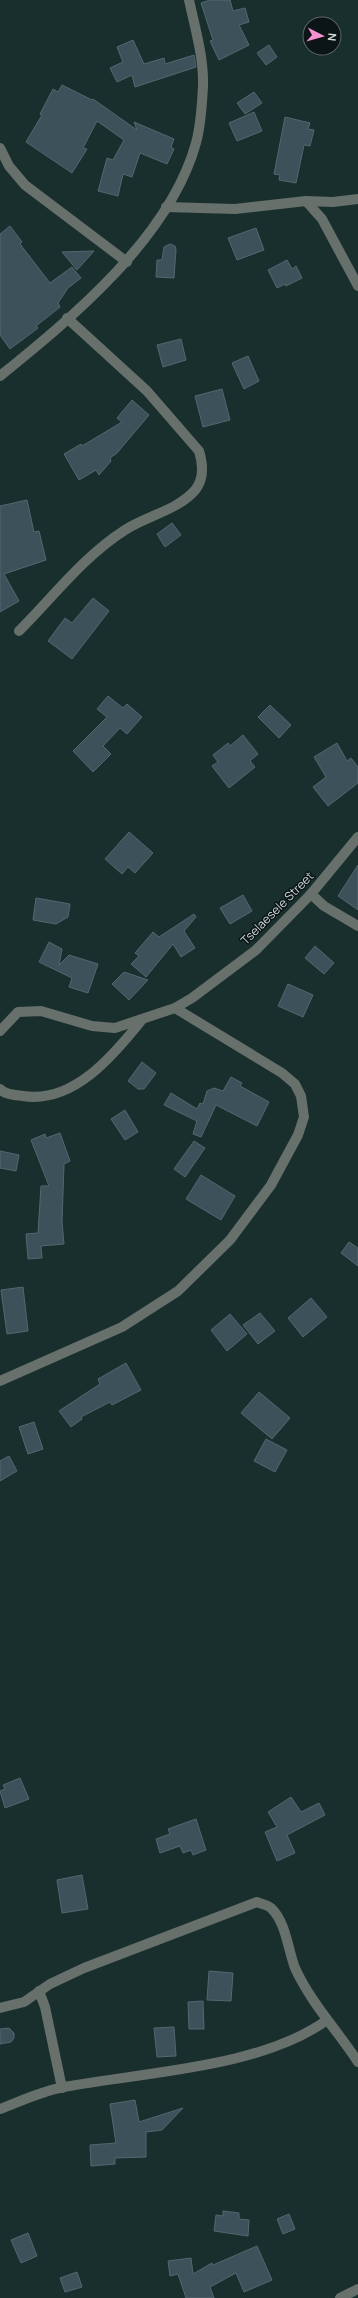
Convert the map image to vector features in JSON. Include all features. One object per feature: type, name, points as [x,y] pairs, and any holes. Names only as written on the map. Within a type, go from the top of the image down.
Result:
[{"type":"street","points":[[0,376],[43,341],[127,262],[166,206],[184,174],[196,143],[202,107],[203,84],[189,0]]},
{"type":"street","points":[[0,148],[10,166],[25,186],[127,262]]},
{"type":"street","points":[[166,206],[235,209],[306,200],[333,202],[358,199]]},
{"type":"street","points":[[306,200],[322,219],[358,286]]},
{"type":"street","points":[[20,631],[92,555],[125,530],[184,499],[196,489],[202,475],[203,462],[199,452],[147,391],[67,318]]},
{"type":"street","name":"Tselaesele Street","points":[[0,1031],[18,1012],[41,1011],[92,1026],[115,1028],[142,1021],[175,1008],[192,998],[256,950],[311,894],[358,837]]},
{"type":"street","points":[[311,894],[324,906],[358,926]]},
{"type":"street","points":[[0,1381],[122,1326],[178,1291],[230,1240],[271,1185],[298,1135],[304,1117],[301,1096],[295,1084],[282,1073],[175,1008]]},
{"type":"street","name":"Tselaesele Street","points":[[0,1089],[4,1093],[31,1097],[56,1094],[73,1087],[119,1048],[142,1021]]},
{"type":"street","points":[[0,2008],[24,2002],[40,1991],[84,1968],[257,1902],[271,1908],[280,1922],[295,1967],[315,2004],[358,2062]]},
{"type":"street","points":[[40,1991],[45,2007],[62,2088]]},
{"type":"street","points":[[0,2109],[62,2088],[209,2064],[262,2051],[311,2031],[327,2020]]},
{"type":"street","points":[[340,2298],[358,2289]]},
{"type":"building","points":[[210,0],[230,0],[233,11],[245,8],[249,22],[239,25],[249,45],[219,60],[210,41],[213,40],[201,3]]},
{"type":"building","points":[[133,40],[144,64],[164,58],[165,64],[194,55],[196,67],[135,87],[132,75],[117,82],[110,68],[123,62],[117,47]]},
{"type":"building","points":[[269,45],[277,57],[266,65],[257,53]]},
{"type":"building","points":[[62,85],[92,100],[93,99],[137,130],[134,122],[174,139],[171,147],[174,149],[167,164],[140,153],[132,177],[123,174],[118,196],[98,191],[107,158],[113,160],[124,140],[97,121],[83,148],[87,149],[72,173],[26,142],[42,115],[40,114],[53,89],[58,92]]},
{"type":"building","points":[[254,92],[262,103],[245,114],[237,103]]},
{"type":"building","points":[[254,112],[262,131],[237,141],[229,123]]},
{"type":"building","points":[[285,117],[310,123],[308,129],[314,130],[310,146],[304,145],[296,183],[279,180],[280,175],[274,174]]},
{"type":"building","points":[[10,226],[22,242],[20,244],[50,283],[72,267],[81,278],[68,288],[58,303],[60,307],[36,326],[38,328],[10,349],[0,335],[0,234]]},
{"type":"building","points":[[256,228],[264,250],[237,260],[228,238]]},
{"type":"building","points":[[170,244],[175,246],[176,250],[174,278],[156,277],[157,260],[162,260],[164,247]]},
{"type":"building","points":[[94,251],[77,270],[62,252]]},
{"type":"building","points":[[287,260],[292,269],[296,266],[302,278],[286,286],[285,284],[277,288],[268,270]]},
{"type":"building","points":[[181,339],[186,360],[163,367],[157,345]]},
{"type":"building","points":[[248,356],[259,381],[244,389],[232,363]]},
{"type":"building","points":[[222,389],[230,420],[203,427],[195,396]]},
{"type":"building","points":[[132,400],[149,415],[117,453],[110,458],[111,461],[99,475],[96,470],[79,480],[64,454],[81,444],[82,446],[122,422],[117,418]]},
{"type":"building","points":[[27,500],[34,532],[39,531],[46,560],[4,574],[19,601],[0,612],[0,506]]},
{"type":"building","points":[[172,523],[181,535],[165,547],[157,534]]},
{"type":"building","points":[[93,598],[109,611],[72,659],[48,641],[65,618],[72,623]]},
{"type":"building","points":[[108,696],[123,708],[127,704],[142,717],[127,734],[120,728],[103,746],[111,754],[93,772],[73,751],[107,717],[97,709]]},
{"type":"building","points":[[270,705],[291,725],[279,738],[258,717]]},
{"type":"building","points":[[243,735],[258,754],[250,761],[255,767],[229,788],[212,766],[218,762],[213,755],[228,743],[230,746]]},
{"type":"building","points":[[337,743],[347,761],[351,758],[358,767],[358,783],[328,806],[313,787],[326,777],[314,757]]},
{"type":"building","points":[[129,832],[153,853],[135,873],[128,867],[122,874],[105,859]]},
{"type":"building","points":[[358,865],[358,910],[338,896]]},
{"type":"building","points":[[243,895],[252,911],[230,924],[220,908]]},
{"type":"building","points":[[36,898],[70,904],[68,917],[56,924],[33,920]]},
{"type":"building","points":[[194,914],[196,917],[184,931],[195,948],[181,957],[173,944],[146,977],[131,964],[139,956],[135,953],[153,932],[159,937]]},
{"type":"building","points":[[49,942],[62,949],[59,965],[69,955],[98,964],[88,993],[69,987],[72,978],[39,962]]},
{"type":"building","points":[[315,946],[334,963],[324,974],[305,958]]},
{"type":"building","points":[[124,972],[148,980],[129,1000],[112,984]]},
{"type":"building","points":[[288,984],[313,995],[303,1017],[278,1006]]},
{"type":"building","points":[[142,1062],[156,1073],[144,1089],[138,1089],[128,1081]]},
{"type":"building","points":[[231,1077],[242,1083],[240,1086],[269,1102],[257,1126],[216,1105],[201,1137],[193,1134],[197,1121],[164,1105],[171,1093],[197,1109],[200,1103],[203,1104],[207,1091],[214,1088],[223,1091]]},
{"type":"building","points":[[125,1110],[138,1132],[125,1140],[111,1119]]},
{"type":"building","points":[[60,1133],[70,1161],[64,1164],[62,1222],[64,1244],[41,1246],[42,1258],[28,1259],[26,1234],[38,1233],[41,1186],[49,1186],[31,1140],[45,1134],[46,1138]]},
{"type":"building","points":[[194,1141],[205,1148],[185,1177],[174,1169]]},
{"type":"building","points":[[0,1151],[19,1155],[16,1171],[0,1168]]},
{"type":"building","points":[[201,1175],[235,1196],[221,1220],[186,1199]]},
{"type":"building","points":[[349,1242],[358,1248],[358,1266],[341,1253]]},
{"type":"building","points":[[23,1287],[28,1331],[7,1334],[1,1290]]},
{"type":"building","points":[[311,1298],[327,1317],[303,1337],[288,1318]]},
{"type":"building","points":[[260,1313],[275,1331],[258,1344],[243,1325]]},
{"type":"building","points":[[230,1314],[247,1334],[227,1351],[211,1330]]},
{"type":"building","points":[[126,1363],[141,1390],[112,1405],[110,1402],[81,1417],[82,1419],[71,1427],[59,1411],[100,1384],[98,1379]]},
{"type":"building","points":[[259,1392],[290,1418],[272,1439],[241,1413]]},
{"type":"building","points":[[34,1422],[43,1449],[28,1454],[19,1427]]},
{"type":"building","points":[[266,1439],[287,1450],[275,1472],[254,1461]]},
{"type":"building","points":[[9,1456],[17,1471],[0,1481],[0,1461]]},
{"type":"building","points":[[20,1778],[29,1799],[5,1808],[0,1791],[5,1789],[3,1785]]},
{"type":"building","points":[[291,1797],[301,1812],[319,1803],[325,1815],[287,1835],[295,1853],[277,1861],[265,1832],[277,1827],[268,1812]]},
{"type":"building","points":[[196,1819],[206,1850],[193,1855],[191,1850],[183,1853],[180,1846],[160,1853],[156,1839],[170,1834],[168,1829]]},
{"type":"building","points":[[82,1875],[88,1909],[62,1913],[57,1880]]},
{"type":"building","points":[[209,1971],[233,1973],[231,2001],[207,2000]]},
{"type":"building","points":[[203,2001],[204,2029],[189,2029],[188,2002]]},
{"type":"building","points":[[174,2027],[176,2056],[157,2057],[154,2028]]},
{"type":"building","points":[[9,2028],[14,2033],[14,2038],[11,2042],[0,2044],[0,2029]]},
{"type":"building","points":[[135,2100],[139,2122],[183,2108],[162,2130],[146,2132],[146,2157],[115,2158],[115,2164],[91,2166],[90,2145],[116,2143],[110,2104]]},
{"type":"building","points":[[223,2211],[239,2213],[239,2219],[249,2220],[248,2236],[214,2231],[216,2215],[223,2216]]},
{"type":"building","points":[[289,2214],[295,2229],[283,2234],[277,2219]]},
{"type":"building","points":[[28,2233],[37,2256],[21,2263],[11,2240]]},
{"type":"building","points":[[257,2246],[272,2280],[244,2292],[236,2273],[210,2287],[214,2298],[186,2298],[178,2274],[170,2276],[168,2261],[191,2258],[193,2274],[212,2263],[213,2265]]},
{"type":"building","points":[[77,2272],[82,2287],[65,2292],[60,2278]]}]
